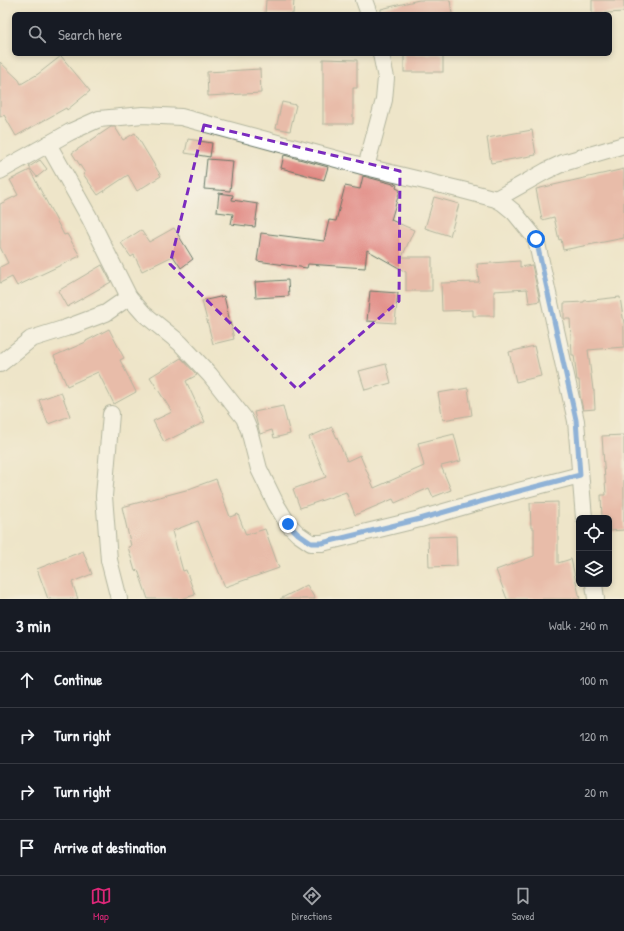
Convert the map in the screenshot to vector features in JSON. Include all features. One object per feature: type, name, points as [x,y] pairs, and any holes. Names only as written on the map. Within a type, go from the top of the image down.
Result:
[{"type":"street","points":[[364,0],[368,12]]},
{"type":"street","points":[[366,167],[384,100],[386,78],[381,56]]},
{"type":"street","points":[[0,171],[70,132],[99,119],[142,115],[181,117],[366,167],[496,199],[514,212],[536,239],[576,420],[584,515]]},
{"type":"street","points":[[48,144],[89,217],[129,297],[143,313],[180,343],[196,359],[244,418],[250,430],[259,469],[276,504],[288,524],[298,534],[311,543],[322,543],[420,519],[580,475]]},
{"type":"street","points":[[496,199],[563,163],[624,145]]},
{"type":"street","points":[[0,364],[31,339],[106,313],[129,297]]},
{"type":"street","points":[[111,414],[104,496],[109,560],[119,599]]},
{"type":"street","points":[[594,587],[596,599]]},
{"type":"highlighted area","points":[[204,125],[400,171],[399,301],[297,389],[170,264]]},
{"type":"building","points":[[266,0],[294,0],[293,12],[265,12]]},
{"type":"building","points":[[419,0],[450,0],[452,12],[381,12],[381,9]]},
{"type":"building","points":[[592,0],[624,0],[624,12],[592,12]]},
{"type":"building","points":[[61,56],[90,91],[67,110],[66,108],[16,136],[4,115],[0,117],[0,62],[19,80],[21,84],[38,74]]},
{"type":"building","points":[[404,56],[443,56],[443,72],[404,72]]},
{"type":"building","points":[[323,59],[357,60],[357,88],[353,88],[353,124],[323,124]]},
{"type":"building","points":[[260,69],[261,93],[208,96],[207,72]]},
{"type":"building","points":[[282,102],[296,105],[290,131],[276,128]]},
{"type":"building","points":[[111,127],[115,127],[123,140],[135,133],[161,176],[137,191],[128,175],[98,195],[83,174],[85,173],[72,153]]},
{"type":"building","points":[[532,130],[536,155],[491,163],[487,138]]},
{"type":"building","points":[[188,139],[212,143],[210,157],[185,153]]},
{"type":"building","points":[[284,155],[328,167],[324,180],[281,168]]},
{"type":"building","points":[[207,159],[233,161],[230,191],[204,189]]},
{"type":"building","points":[[40,160],[47,169],[37,177],[29,167]]},
{"type":"building","points":[[624,169],[624,238],[563,250],[561,239],[559,240],[554,217],[542,220],[536,189]]},
{"type":"building","points":[[30,170],[64,235],[67,234],[80,256],[17,286],[12,277],[0,283],[0,267],[8,263],[0,247],[0,204],[18,195],[10,180]]},
{"type":"building","points":[[363,176],[397,185],[396,188],[400,190],[391,220],[414,230],[402,257],[432,257],[432,291],[406,291],[406,272],[367,250],[365,268],[308,264],[307,268],[257,261],[261,233],[324,241],[329,220],[336,221],[345,186],[360,189]]},
{"type":"building","points":[[219,193],[233,195],[232,200],[258,204],[255,227],[231,224],[233,214],[217,212]]},
{"type":"building","points":[[434,197],[459,204],[450,236],[425,228]]},
{"type":"building","points":[[174,228],[193,259],[181,268],[173,256],[142,271],[134,255],[131,257],[121,243],[141,230],[149,242]]},
{"type":"building","points":[[520,261],[520,267],[532,265],[540,301],[529,303],[527,289],[494,291],[494,316],[473,316],[473,310],[442,311],[441,283],[479,282],[477,264]]},
{"type":"building","points":[[102,265],[111,282],[67,307],[58,291]]},
{"type":"building","points":[[288,280],[289,296],[256,298],[255,282]]},
{"type":"building","points":[[370,291],[398,293],[395,323],[367,321]]},
{"type":"building","points":[[224,296],[234,339],[213,344],[202,301]]},
{"type":"building","points":[[620,297],[624,324],[624,347],[588,350],[594,390],[595,409],[583,410],[574,355],[572,355],[570,319],[564,319],[564,303]]},
{"type":"building","points":[[109,329],[124,358],[120,360],[136,392],[114,404],[98,372],[67,386],[54,356],[86,342]]},
{"type":"building","points":[[534,346],[541,376],[516,382],[509,352]]},
{"type":"building","points":[[181,358],[197,375],[186,381],[205,422],[164,442],[153,421],[172,412],[150,377]]},
{"type":"building","points":[[386,364],[391,383],[365,390],[359,371]]},
{"type":"building","points":[[468,388],[472,415],[443,420],[438,393]]},
{"type":"building","points":[[61,392],[70,416],[48,424],[39,400]]},
{"type":"building","points":[[283,406],[290,434],[274,438],[272,430],[260,434],[254,412]]},
{"type":"building","points":[[332,427],[347,461],[360,455],[374,488],[424,466],[418,443],[454,434],[461,461],[441,466],[451,490],[433,497],[429,488],[395,503],[393,499],[355,515],[346,492],[300,508],[293,489],[326,477],[309,437]]},
{"type":"building","points":[[624,435],[624,530],[612,531],[612,515],[602,515],[601,495],[606,495],[602,436]]},
{"type":"building","points":[[216,479],[230,517],[238,514],[246,535],[265,529],[279,568],[225,587],[198,521],[172,531],[183,571],[186,570],[195,595],[181,599],[148,599],[138,570],[135,571],[128,547],[131,546],[122,507],[186,490]]},
{"type":"building","points":[[558,502],[558,563],[571,559],[576,587],[577,587],[580,599],[507,599],[496,570],[534,556],[534,528],[531,528],[530,503]]},
{"type":"building","points":[[456,536],[457,566],[429,567],[428,537]]},
{"type":"building","points":[[83,551],[92,574],[72,582],[78,599],[48,599],[37,569]]},
{"type":"building","points":[[307,585],[315,599],[280,599]]},
{"type":"route","points":[[288,524],[298,534],[311,543],[322,543],[420,519],[580,475],[576,420],[536,239]]}]
